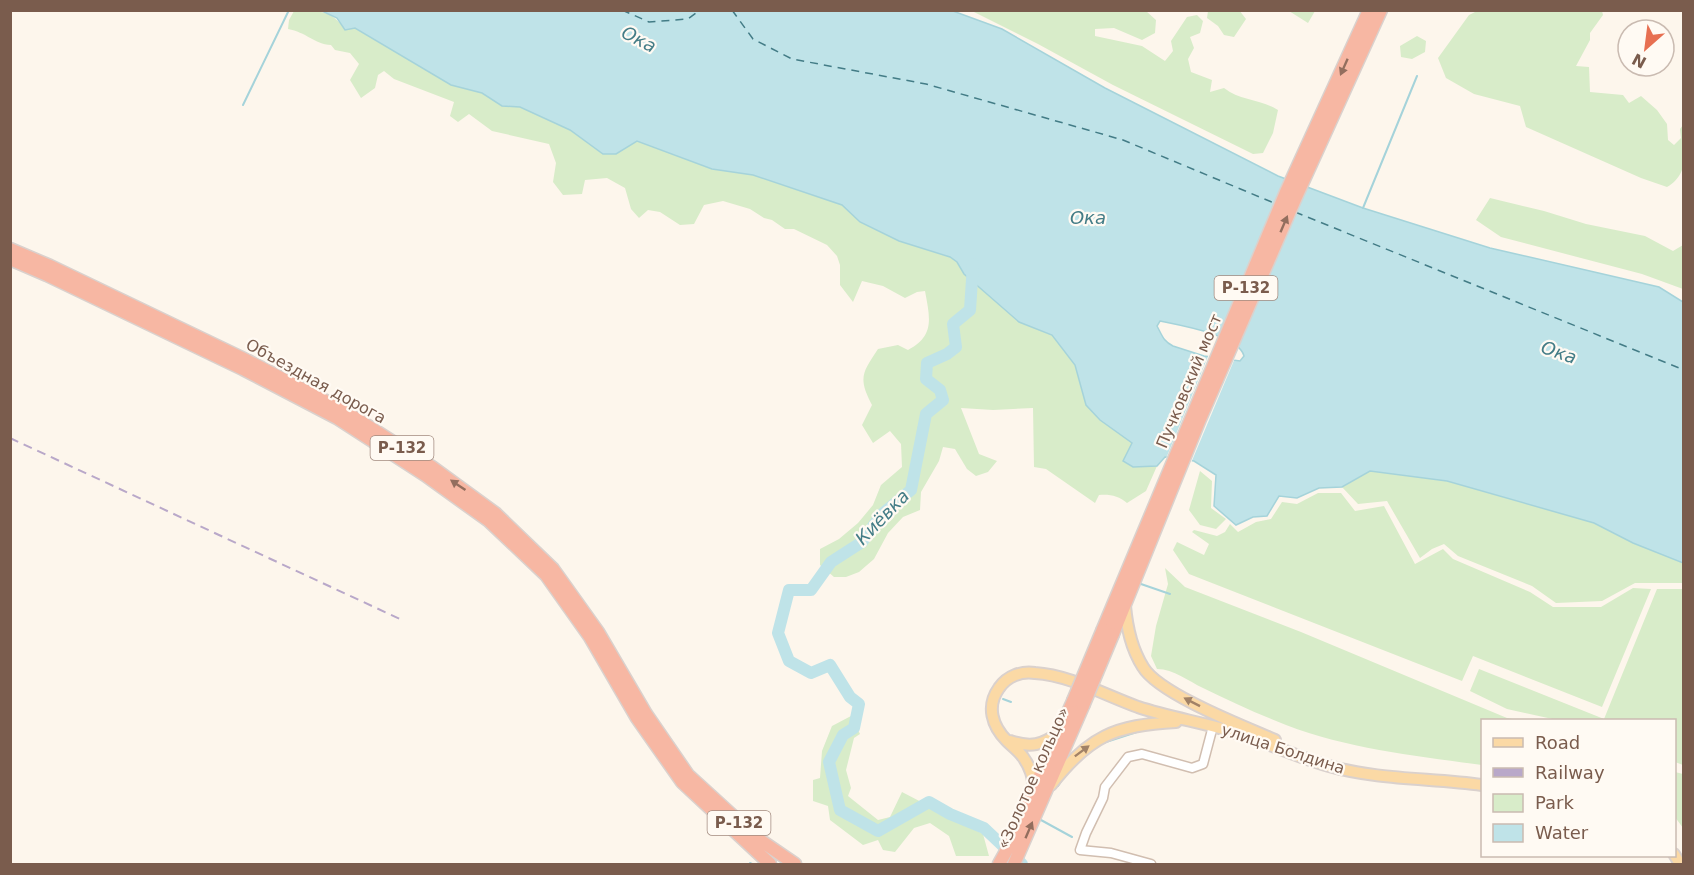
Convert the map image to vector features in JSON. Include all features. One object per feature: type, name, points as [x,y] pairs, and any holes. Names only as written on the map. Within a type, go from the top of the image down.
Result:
[{"type":"highway","name":"Пучковский мост","points":[[1135,566],[1374,13]]},
{"type":"highway","name":"Объездная дорога","points":[[10,249],[238,356],[343,411],[432,467],[487,507],[553,569],[598,632],[685,778]]},
{"type":"highway","name":"Объездная дорога","points":[[10,259],[243,369],[337,418],[489,520],[546,575],[590,637],[637,718],[685,778]]},
{"type":"highway","name":"Р-132","points":[[1108,632],[1125,606],[1135,566]]},
{"type":"highway","name":"Р-132","points":[[1078,703],[1135,566]]},
{"type":"highway","name":"«Золотое кольцо»","points":[[1059,733],[1078,703]]},
{"type":"highway","name":"«Золотое кольцо»","points":[[1014,864],[1039,793],[1078,703]]},
{"type":"highway","name":"Р-132","points":[[1039,793],[1059,733]]},
{"type":"highway","name":"Р-132","points":[[685,778],[770,864]]},
{"type":"highway","name":"Р-132","points":[[685,778],[757,838],[795,864]]},
{"type":"highway","name":"«Золотое кольцо»","points":[[999,864],[1039,793]]},
{"type":"main road","points":[[1125,606],[1131,646],[1152,678],[1167,689],[1281,742],[1301,756]]},
{"type":"main road","name":"улица Болдина","points":[[1039,793],[1023,755],[1005,740],[995,726],[992,717],[993,700],[999,688],[1012,676],[1028,672],[1085,685],[1160,714],[1213,726],[1328,766],[1354,772],[1481,785]]},
{"type":"main road","points":[[1039,793],[1078,753],[1110,734],[1150,723],[1192,721]]},
{"type":"main road","points":[[1005,740],[1034,747],[1047,742],[1059,733]]},
{"type":"street","points":[[1151,864],[1111,853],[1080,850],[1103,798],[1105,787],[1128,757],[1142,754],[1192,768],[1203,764],[1213,726]]},
{"type":"green space","points":[[1239,10],[1246,19],[1234,37],[1224,35],[1218,26],[1207,18],[1208,11]]},
{"type":"green space","points":[[1479,10],[1602,11],[1603,15],[1590,33],[1590,40],[1576,66],[1589,67],[1590,92],[1623,95],[1629,103],[1641,96],[1657,110],[1667,124],[1668,140],[1674,145],[1681,138],[1680,129],[1683,125],[1685,151],[1683,168],[1675,181],[1667,187],[1641,178],[1526,127],[1520,106],[1474,94],[1446,78],[1438,58],[1469,15]]},
{"type":"green space","points":[[294,11],[323,12],[340,22],[345,29],[355,28],[451,85],[482,93],[502,106],[520,107],[570,130],[603,154],[616,154],[637,140],[712,169],[753,175],[842,205],[860,222],[899,241],[950,257],[957,262],[964,274],[1019,322],[1052,335],[1075,365],[1086,405],[1100,420],[1132,443],[1123,461],[1133,467],[1157,466],[1146,491],[1127,503],[1111,495],[1099,495],[1095,503],[1046,469],[1034,467],[1033,408],[993,410],[961,408],[979,454],[997,461],[988,472],[976,476],[967,469],[955,449],[943,447],[939,461],[921,492],[920,510],[903,517],[888,533],[874,559],[859,572],[846,577],[834,577],[820,565],[820,549],[839,539],[858,523],[873,505],[881,485],[902,467],[901,444],[890,431],[873,443],[862,425],[872,405],[865,388],[865,370],[878,349],[898,345],[908,350],[923,339],[929,325],[925,291],[905,298],[883,286],[862,281],[853,302],[840,285],[840,265],[837,256],[827,245],[794,229],[785,229],[750,209],[723,201],[704,205],[694,224],[680,225],[660,212],[648,210],[639,218],[631,209],[625,188],[607,178],[585,180],[582,194],[563,195],[553,182],[556,163],[549,144],[492,131],[469,114],[458,122],[450,116],[454,102],[394,79],[384,71],[378,75],[375,88],[361,98],[350,80],[359,64],[350,53],[335,50],[331,45],[288,29],[289,20]]},
{"type":"green space","points":[[972,11],[1146,11],[1156,20],[1155,33],[1142,40],[1114,28],[1095,29],[1095,36],[1142,46],[1165,61],[1173,51],[1171,41],[1187,17],[1197,15],[1203,21],[1200,33],[1190,37],[1194,48],[1188,59],[1191,72],[1212,80],[1210,92],[1224,88],[1278,110],[1273,133],[1263,153],[1253,154],[1113,85]]},
{"type":"green space","points":[[1289,11],[1315,11],[1308,23]]},
{"type":"green space","points":[[1417,36],[1426,41],[1425,52],[1412,59],[1401,57],[1400,46]]},
{"type":"green space","points":[[1490,198],[1586,224],[1645,236],[1673,251],[1683,245],[1683,289],[1642,274],[1501,237],[1476,220]]},
{"type":"green space","points":[[1200,471],[1212,481],[1211,508],[1226,519],[1216,529],[1200,525],[1189,510]]},
{"type":"green space","points":[[1370,471],[1447,481],[1594,523],[1633,543],[1683,563],[1683,583],[1635,583],[1602,601],[1556,603],[1532,586],[1458,556],[1444,544],[1420,558],[1387,501],[1358,504],[1342,487]]},
{"type":"green space","points":[[1318,493],[1341,493],[1355,511],[1384,506],[1415,564],[1443,549],[1453,559],[1530,592],[1553,607],[1601,607],[1633,588],[1651,589],[1602,707],[1473,656],[1462,681],[1189,574],[1173,550],[1177,542],[1204,555],[1209,544],[1192,532],[1194,530],[1217,536],[1225,532],[1230,524],[1238,532],[1256,522],[1271,519],[1282,502],[1297,504]]},
{"type":"green space","points":[[1165,568],[1185,587],[1512,719],[1481,719],[1481,765],[1358,746],[1286,725],[1213,693],[1175,673],[1157,669],[1151,656],[1156,626],[1168,584]]},
{"type":"green space","points":[[1657,589],[1683,589],[1683,765],[1676,762],[1676,719],[1604,719]]},
{"type":"green space","points":[[1479,669],[1604,719],[1552,719],[1507,709],[1470,691]]},
{"type":"green space","points":[[851,716],[860,734],[854,738],[846,770],[851,788],[848,796],[878,820],[890,817],[902,792],[983,834],[989,856],[956,856],[949,836],[930,823],[914,828],[895,852],[883,850],[878,840],[863,845],[830,820],[828,806],[813,801],[813,780],[820,778],[822,751],[832,726]]},
{"type":"green space","points":[[1676,772],[1683,774],[1683,828],[1676,818]]},
{"type":"water","name":"Ока","points":[[322,11],[953,11],[1002,29],[1105,88],[1278,176],[1363,208],[1490,248],[1659,287],[1683,302],[1683,563],[1633,543],[1594,523],[1447,481],[1370,471],[1342,487],[1319,488],[1297,498],[1279,496],[1267,516],[1253,517],[1236,525],[1214,506],[1216,475],[1194,461],[1165,457],[1157,466],[1133,467],[1123,461],[1132,443],[1100,420],[1086,405],[1075,365],[1052,335],[1019,322],[964,274],[957,262],[950,257],[899,241],[860,222],[842,205],[753,175],[712,169],[637,141],[616,154],[603,154],[570,130],[520,107],[502,106],[482,93],[451,85],[355,28],[345,30],[337,18]],"holes":[[[1160,321],[1194,328],[1220,337],[1240,349],[1244,356],[1240,361],[1204,356],[1173,346],[1165,340],[1157,326]]]},
{"type":"pier","points":[[1209,354],[1235,358],[1191,463],[1165,461]]},
{"type":"waterway","points":[[243,105],[289,10]]},
{"type":"waterway","points":[[1363,208],[1417,76]]},
{"type":"waterway","name":"Киёвка","points":[[973,264],[970,310],[953,324],[956,347],[927,363],[926,379],[940,390],[943,400],[926,414],[911,490],[881,515],[862,542],[831,562],[811,590],[789,590],[778,633],[789,661],[811,673],[830,665],[850,697],[859,704],[854,728],[843,735],[829,762],[840,810],[878,831],[929,802],[950,814],[984,828],[1022,864]]},
{"type":"waterway","points":[[1141,584],[1170,594]]},
{"type":"waterway","points":[[1003,699],[1011,702]]},
{"type":"waterway","points":[[1103,743],[1143,730]]},
{"type":"waterway","points":[[1058,786],[1063,778]]},
{"type":"waterway","points":[[1041,820],[1072,837]]},
{"type":"ferry route","points":[[622,10],[649,22],[688,19],[700,10]]},
{"type":"ferry route","points":[[732,10],[753,39],[792,59],[926,84],[1123,140],[1274,203]]},
{"type":"ferry route","points":[[1295,212],[1684,370]]},
{"type":"railway","points":[[10,438],[400,619]]}]
